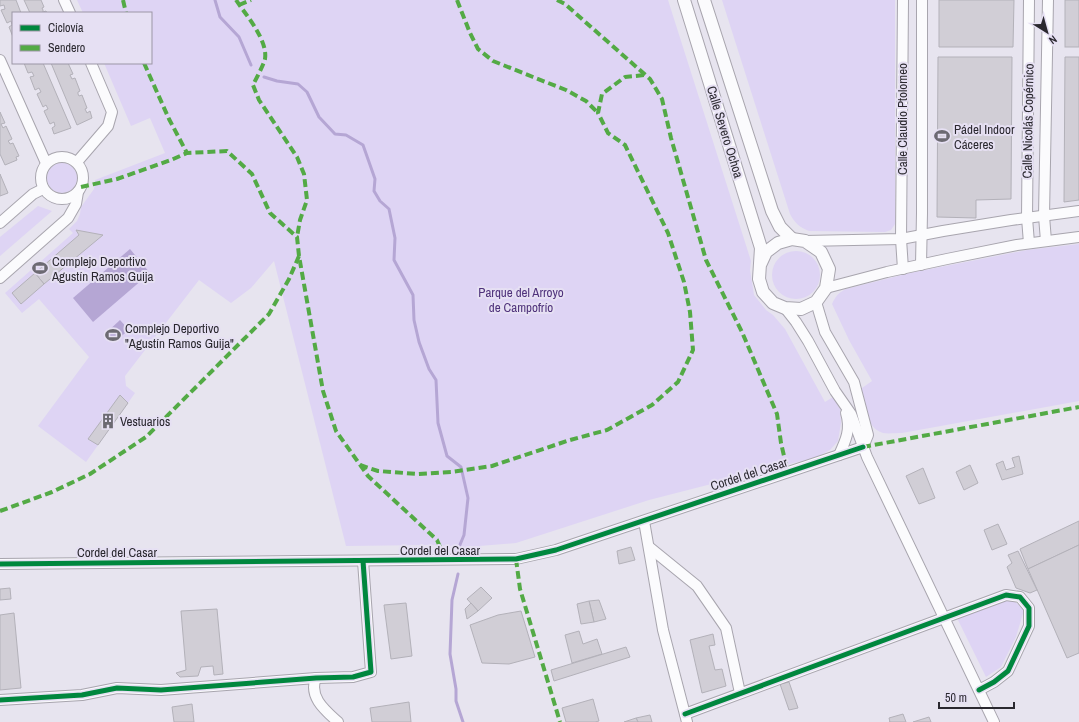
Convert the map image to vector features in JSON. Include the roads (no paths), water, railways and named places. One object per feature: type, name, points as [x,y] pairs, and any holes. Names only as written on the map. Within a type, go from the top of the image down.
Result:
[{"type":"main road","name":"Calle Severo Ochoa","points":[[684,0],[759,241],[761,248],[760,265]]},
{"type":"main road","name":"Calle Severo Ochoa","points":[[704,0],[772,211],[780,227],[792,239]]},
{"type":"main road","points":[[792,239],[805,241],[821,252],[829,269],[826,288],[816,302],[801,309],[785,308],[773,302],[763,292],[759,279],[760,265],[766,252],[778,243],[792,239]]},
{"type":"street","points":[[64,0],[70,12]]},
{"type":"street","name":"Calle Claudio Ptolomeo","points":[[903,0],[901,239],[903,268]]},
{"type":"street","name":"Calle Claudio Ptolomeo","points":[[921,264],[922,0]]},
{"type":"street","name":"Calle Nicolás Copérnico","points":[[1029,0],[1027,218],[1029,243]]},
{"type":"street","name":"Calle Nicolás Copérnico","points":[[1046,241],[1044,216],[1048,0]]},
{"type":"street","points":[[0,60],[46,163]]},
{"type":"street","points":[[77,162],[108,126],[112,112],[91,64]]},
{"type":"street","points":[[58,157],[65,157],[77,162],[83,174],[83,181],[78,192],[72,197],[66,199],[53,198],[47,194],[43,189],[40,175],[46,163],[58,157]]},
{"type":"street","points":[[0,223],[33,194],[43,189]]},
{"type":"street","points":[[0,278],[68,218],[76,204],[78,192]]},
{"type":"street","points":[[805,241],[901,239],[1079,211]]},
{"type":"street","points":[[826,288],[921,264],[1029,243],[1079,237]]},
{"type":"street","points":[[816,302],[825,332],[854,382],[858,394],[868,435],[863,447]]},
{"type":"street","points":[[785,308],[800,328],[835,391],[851,414],[867,457],[994,722]]},
{"type":"street","points":[[843,402],[855,398],[858,394]]},
{"type":"street","points":[[839,455],[848,436],[848,420],[843,402]]},
{"type":"street","name":"Cordel del Casar","points":[[0,564],[516,559],[556,550],[863,447]]},
{"type":"street","points":[[644,521],[663,630],[686,718],[740,693],[1006,595],[1020,597],[1030,608],[1029,626],[1008,671],[994,682],[979,690]]},
{"type":"street","points":[[649,547],[697,586],[726,628],[740,693]]},
{"type":"street","points":[[0,700],[82,694],[117,688],[161,690],[316,678],[353,677],[371,672],[363,561]]},
{"type":"street","points":[[316,678],[314,684],[315,695],[324,710],[338,722]]},
{"type":"waterway","points":[[215,0],[220,17],[239,37],[251,65]]},
{"type":"waterway","points":[[264,77],[277,81],[298,84],[307,92],[319,117],[335,134],[346,135],[363,145],[375,179],[374,191],[380,201],[389,209],[395,238],[394,260],[413,295],[414,320],[419,342],[429,369],[436,380],[438,423],[447,456],[461,467],[468,498],[464,535],[457,552]]},
{"type":"waterway","points":[[458,574],[452,600],[450,654],[456,689],[456,701],[463,722]]},
{"type":"place","name":"Pádel Indoor Cáceres","points":[[942,136]]},
{"type":"place","name":"Complejo Deportivo Agustín Ramos Guija","points":[[40,268]]},
{"type":"place","name":"Complejo Deportivo \"Agustín Ramos Guija\"","points":[[113,335]]},
{"type":"place","name":"Vestuarios","points":[[108,421]]},
{"type":"park label","name":"Parque del Arroyo de Campofrío","points":[[521,300]]}]
